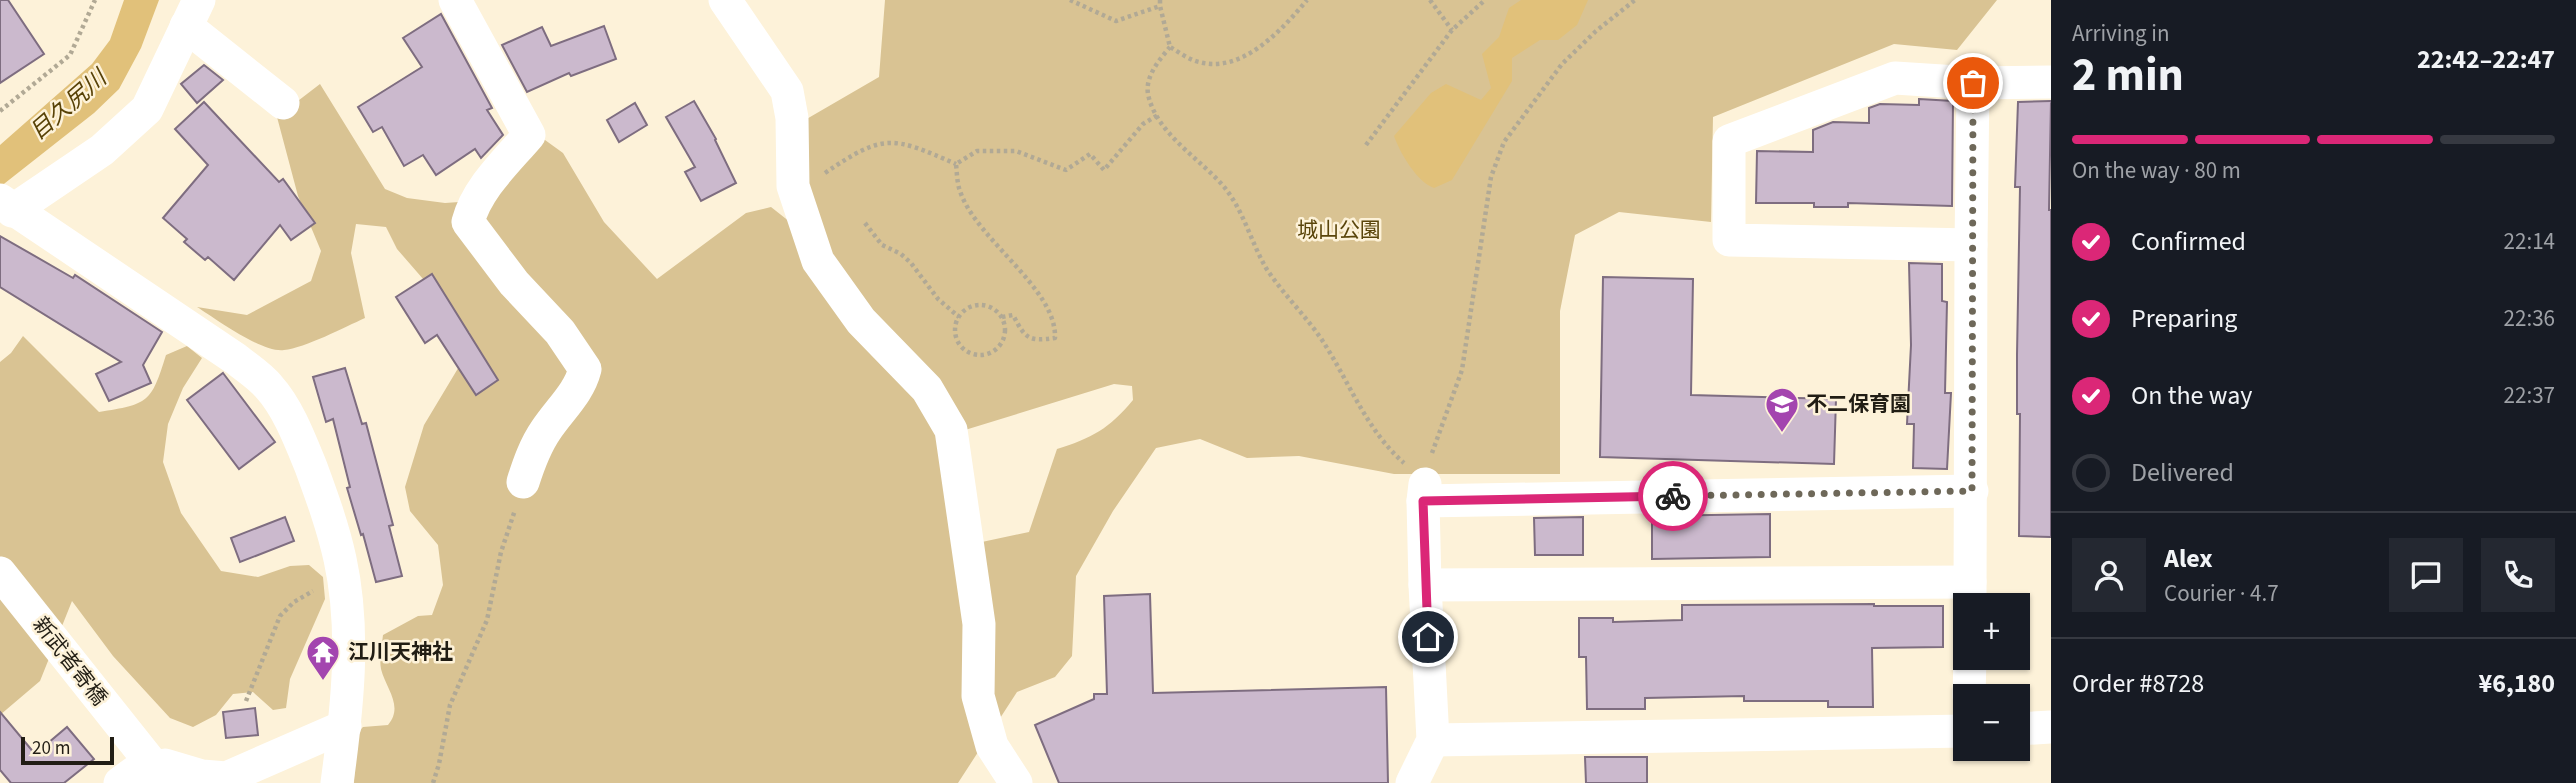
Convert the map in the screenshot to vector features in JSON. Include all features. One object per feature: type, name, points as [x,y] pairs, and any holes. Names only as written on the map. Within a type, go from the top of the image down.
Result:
[{"type":"street","points":[[455,0],[529,135],[501,165],[472,209],[468,222],[514,283],[560,332],[586,369],[582,383],[546,430],[530,459],[523,482]]},
{"type":"street","points":[[725,0],[787,91],[792,118],[793,186],[818,261],[862,321],[927,389],[951,429],[979,624],[978,696],[992,747],[1016,783]]},
{"type":"street","points":[[284,103],[192,13],[147,108],[102,150],[4,204],[236,359],[269,386],[284,410],[307,457],[341,561],[348,623],[345,726],[337,783]]},
{"type":"street","points":[[1971,245],[1729,240],[1729,141],[1895,78],[1973,83],[2051,82]]},
{"type":"street","points":[[1970,593],[1973,83]]},
{"type":"street","points":[[1412,783],[1433,740],[1425,585],[1425,483],[1972,491]]},
{"type":"street","name":"新武者寄橋","points":[[0,573],[167,783]]},
{"type":"street","points":[[1425,585],[1953,594]]},
{"type":"street","points":[[120,783],[135,772],[165,765],[226,778],[345,726]]},
{"type":"street","points":[[2030,728],[2051,727]]},
{"type":"street","points":[[1433,740],[1953,731]]},
{"type":"path","points":[[0,111],[70,55],[95,0]]},
{"type":"path","points":[[1070,0],[1116,21],[1160,3],[1170,47],[1199,62],[1230,64],[1264,44],[1307,0]]},
{"type":"path","points":[[1430,0],[1452,30]]},
{"type":"path","points":[[1366,145],[1452,30],[1485,0]]},
{"type":"path","points":[[1170,47],[1157,63],[1149,81],[1148,94],[1158,115],[1178,144],[1225,188],[1242,216],[1265,266],[1287,298],[1319,336],[1354,399],[1389,450],[1425,483],[1462,370],[1491,177],[1503,142],[1562,64],[1596,31],[1635,0]]},
{"type":"path","points":[[956,164],[977,151],[1016,151],[1066,170],[1090,154],[1104,170],[1143,124],[1158,115]]},
{"type":"path","points":[[821,176],[865,148],[887,142],[912,145],[956,164]]},
{"type":"path","points":[[956,164],[960,191],[984,229],[1040,295],[1053,317],[1055,338],[1035,341],[1023,334],[1013,315],[1002,317]]},
{"type":"path","points":[[865,223],[882,245],[901,254],[911,263],[938,299],[959,317]]},
{"type":"path","points":[[981,305],[996,310],[1005,325],[1003,340],[998,348],[979,355],[965,350],[956,335],[959,317],[973,306],[981,305]]},
{"type":"path","points":[[433,783],[450,705],[486,620],[501,552],[523,482]]},
{"type":"path","points":[[246,701],[280,616],[304,596],[342,578]]},
{"type":"green space","name":"城山公園","points":[[885,0],[1997,0],[1957,50],[1894,44],[1713,117],[1711,222],[1619,212],[1575,235],[1560,311],[1560,474],[1394,474],[1299,456],[1247,458],[1200,439],[1156,448],[1113,511],[1076,576],[1072,656],[1055,677],[1017,692],[958,783],[354,783],[356,734],[363,727],[388,725],[394,711],[392,697],[381,669],[383,635],[418,616],[432,615],[443,585],[438,545],[410,511],[405,487],[424,425],[466,355],[470,333],[397,249],[386,227],[356,224],[351,253],[365,318],[303,345],[275,350],[239,334],[197,307],[247,315],[311,281],[321,251],[298,196],[277,117],[320,84],[385,189],[407,198],[445,203],[473,201],[523,150],[545,140],[563,153],[604,222],[657,279],[746,213],[771,207],[818,241],[798,124],[879,77]],"holes":[[[1114,384],[1132,386],[1133,400],[1108,425],[1080,441],[1057,449],[1029,532],[954,548],[965,430]]]},
{"type":"green space","points":[[23,336],[99,412],[128,406],[146,398],[156,383],[166,355],[187,346],[202,358],[183,388],[168,424],[163,462],[181,513],[221,571],[258,577],[290,566],[309,565],[323,577],[325,599],[290,679],[286,708],[273,710],[253,692],[233,694],[216,715],[193,727],[170,718],[113,656],[72,601],[40,681],[0,715],[0,362],[11,353]]},
{"type":"water","name":"目久尻川","points":[[124,0],[159,0],[141,48],[119,89],[94,113],[0,187],[0,145],[92,64],[110,40]]},
{"type":"water","points":[[1521,0],[1588,0],[1577,25],[1558,40],[1540,40],[1512,58],[1512,81],[1452,180],[1434,188],[1415,173],[1394,136],[1431,93],[1446,84],[1481,100],[1491,88],[1482,54],[1499,37],[1509,8]]},
{"type":"building","points":[[0,0],[8,0],[44,54],[0,83]]},
{"type":"building","points":[[441,14],[492,108],[487,110],[503,135],[481,158],[475,149],[436,175],[423,155],[404,166],[382,127],[373,132],[358,107],[422,67],[403,38]]},
{"type":"building","points":[[604,26],[616,59],[571,76],[569,73],[527,92],[502,45],[542,27],[551,46]]},
{"type":"building","points":[[204,65],[223,80],[197,103],[181,84]]},
{"type":"building","points":[[1919,99],[1953,101],[1952,206],[1848,203],[1848,207],[1814,207],[1814,203],[1756,203],[1757,151],[1813,152],[1813,130],[1833,122],[1869,123],[1869,108],[1880,104],[1919,105]]},
{"type":"building","points":[[694,101],[716,139],[736,183],[701,201],[685,172],[695,167],[666,117]]},
{"type":"building","points":[[2051,101],[2051,537],[2019,536],[2020,414],[2017,414],[2017,355],[2020,187],[2015,187],[2018,102]]},
{"type":"building","points":[[204,102],[279,182],[283,179],[315,223],[291,240],[280,225],[234,280],[208,257],[205,260],[184,242],[187,239],[163,218],[208,165],[175,129]]},
{"type":"building","points":[[635,103],[647,125],[619,142],[607,120]]},
{"type":"building","points":[[0,236],[73,278],[75,275],[162,332],[143,365],[151,383],[109,401],[96,374],[121,362],[0,287]]},
{"type":"building","points":[[1909,263],[1942,264],[1942,301],[1947,302],[1945,393],[1951,393],[1947,469],[1913,468],[1914,424],[1907,424],[1911,345]]},
{"type":"building","points":[[432,274],[498,380],[476,395],[437,335],[425,343],[396,297]]},
{"type":"building","points":[[1603,277],[1693,279],[1691,395],[1836,399],[1834,464],[1600,457]]},
{"type":"building","points":[[345,368],[362,424],[366,423],[393,525],[389,526],[402,576],[376,582],[347,488],[350,487],[333,419],[326,422],[313,377]]},
{"type":"building","points":[[223,373],[275,442],[239,469],[187,400]]},
{"type":"building","points":[[1770,514],[1770,557],[1652,559],[1652,516]]},
{"type":"building","points":[[285,517],[294,541],[240,562],[231,538]]},
{"type":"building","points":[[1583,517],[1583,555],[1535,555],[1534,518]]},
{"type":"building","points":[[1150,594],[1153,693],[1386,687],[1388,783],[1059,783],[1035,725],[1094,699],[1094,694],[1107,694],[1104,596]]},
{"type":"building","points":[[1682,605],[1943,606],[1943,647],[1872,648],[1873,707],[1828,707],[1828,701],[1744,701],[1744,696],[1645,698],[1645,709],[1587,709],[1586,657],[1579,657],[1579,618],[1613,618],[1613,622],[1682,620]]},
{"type":"building","points":[[255,708],[258,735],[226,738],[223,712]]},
{"type":"building","points":[[0,712],[35,754],[67,727],[94,759],[64,783],[11,783],[0,770]]},
{"type":"building","points":[[1585,757],[1647,757],[1647,783],[1586,783]]},
{"type":"way so far","points":[[1673,496],[1972,491],[1973,83]]},
{"type":"place","name":"不二保育園","points":[[1782,434]]},
{"type":"place","name":"江川天神社","points":[[323,682]]},
{"type":"route","points":[[1428,637],[1423,501],[1673,496]]}]
